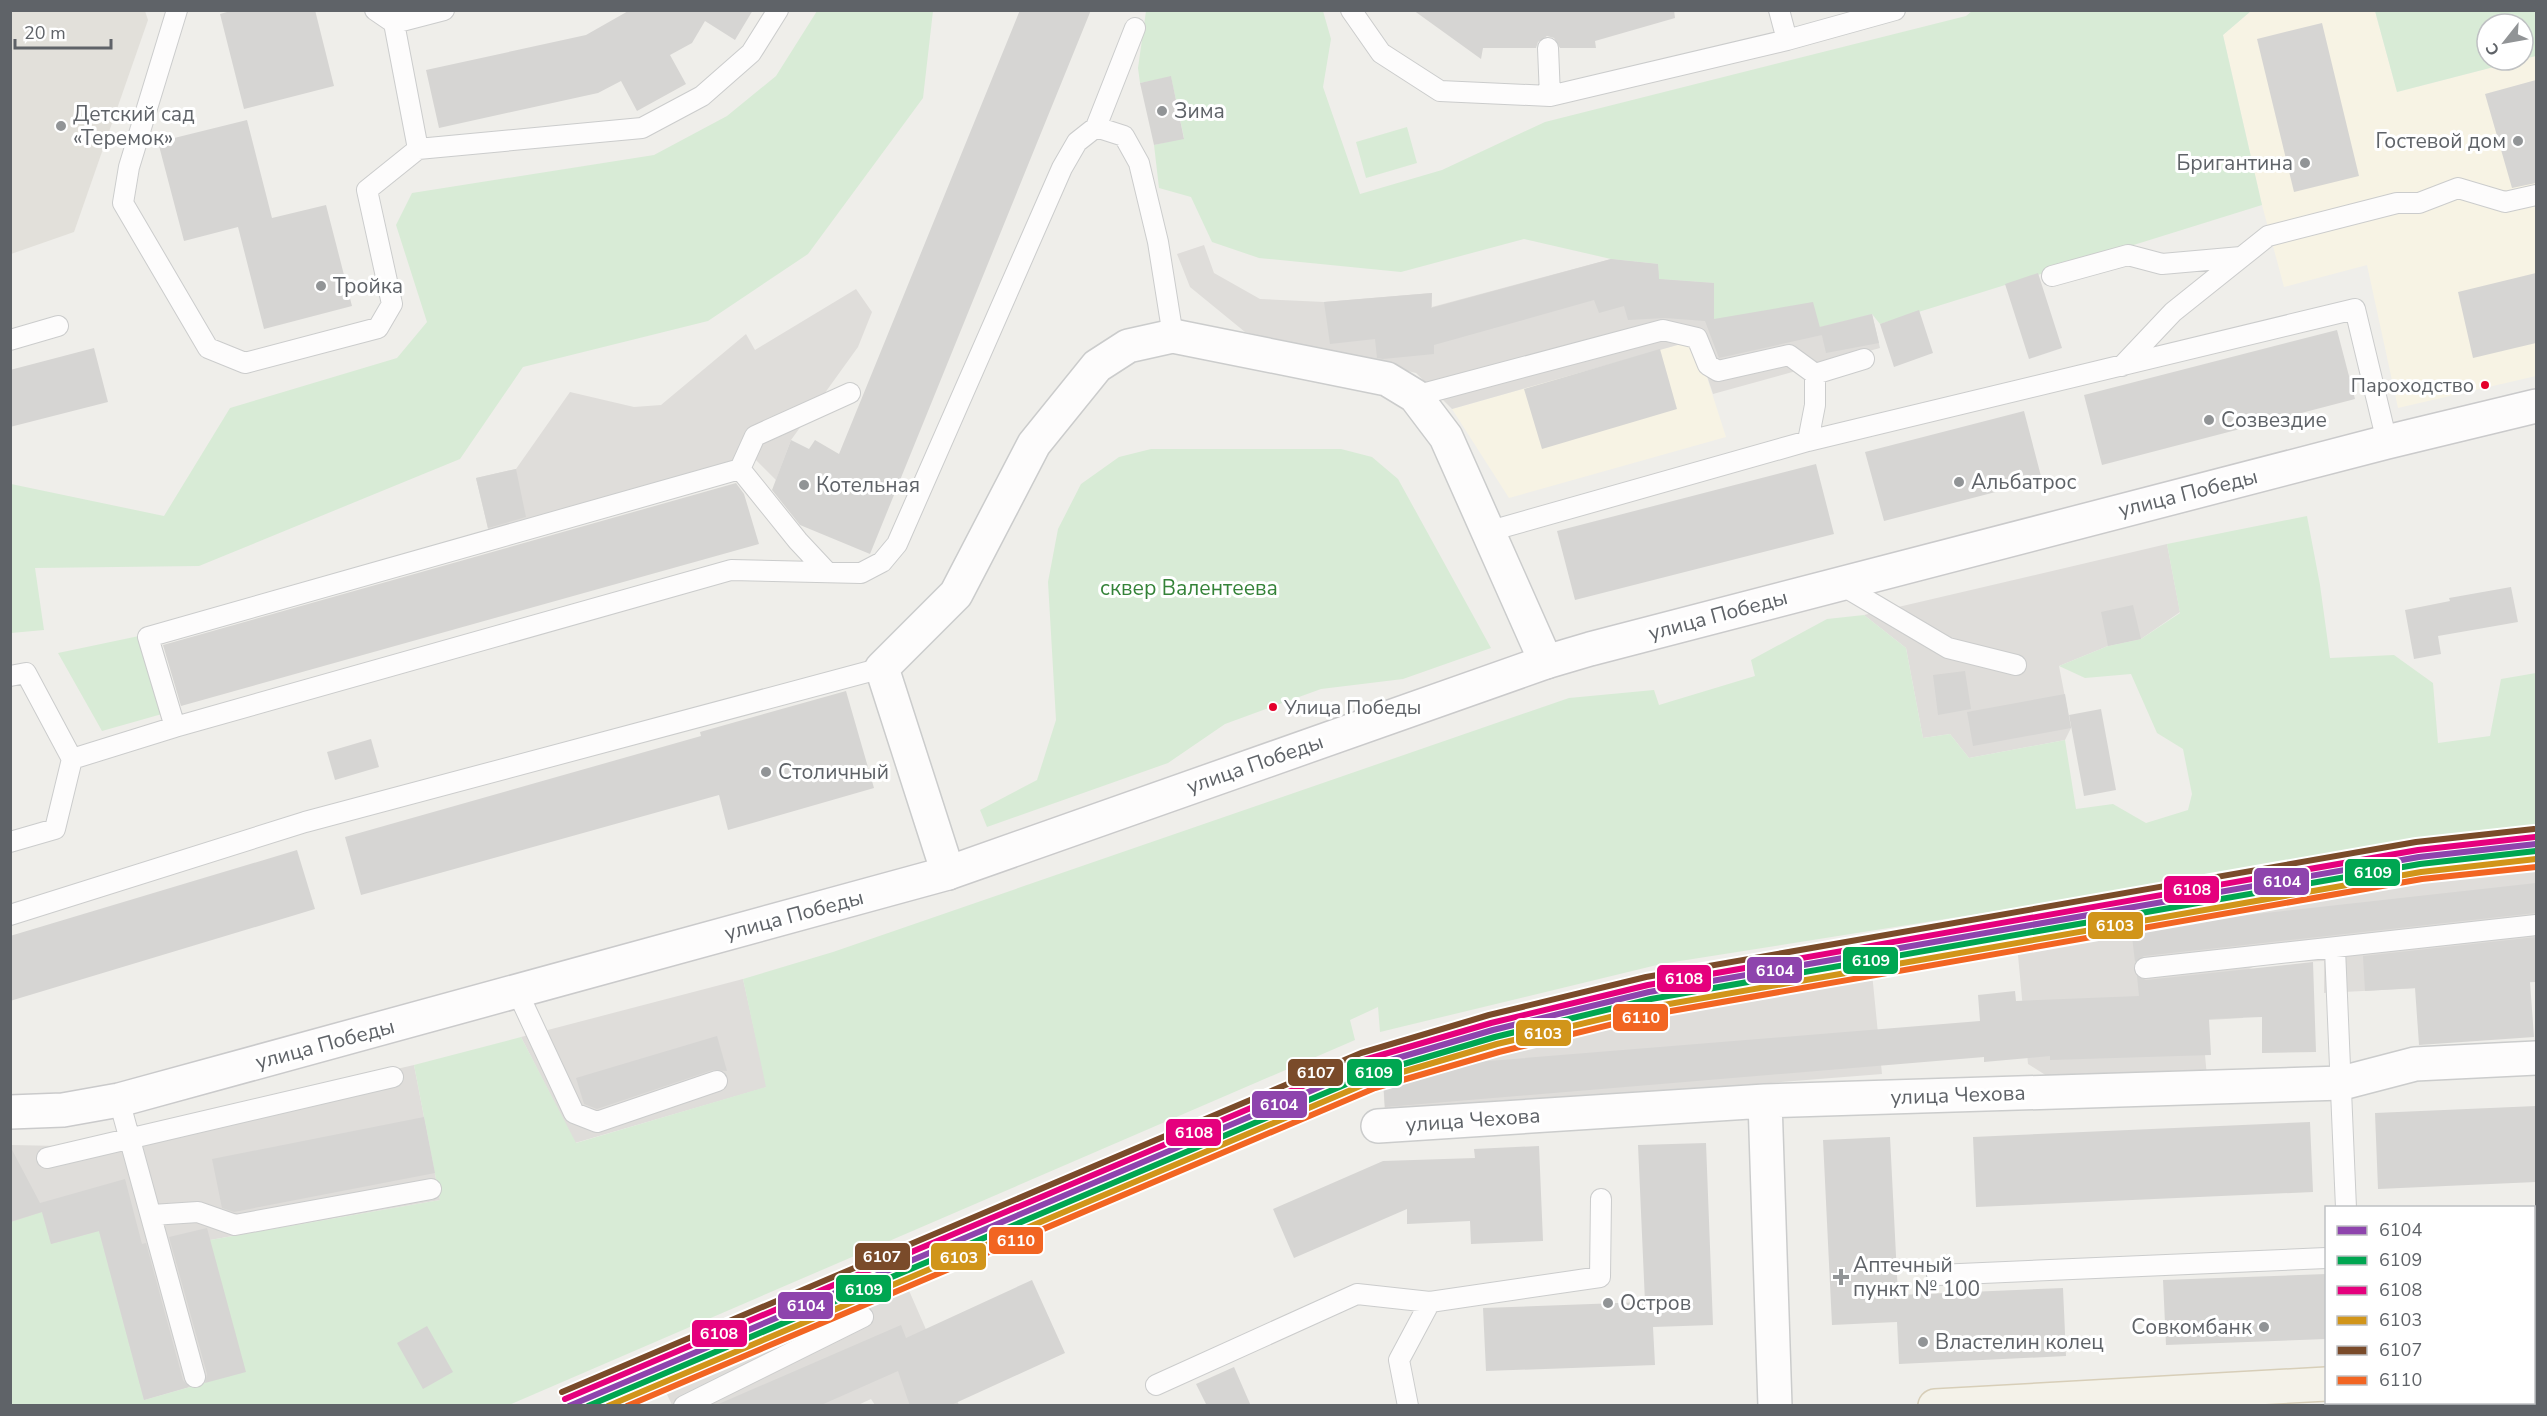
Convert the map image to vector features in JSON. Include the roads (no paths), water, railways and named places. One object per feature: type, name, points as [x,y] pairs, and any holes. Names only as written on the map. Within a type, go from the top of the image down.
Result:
[{"type":"main road","points":[[1935,1406],[2123,1401],[2325,1384]]},
{"type":"street","points":[[948,873],[882,668],[956,594],[1034,444],[1097,366],[1128,346],[1173,336],[1387,379],[1415,396],[1446,437],[1490,531],[1546,662]]},
{"type":"street","name":"улица Победы","points":[[10,1112],[63,1110],[120,1100],[948,873],[1546,662],[1838,583],[2536,406]]},
{"type":"street","name":"улица Чехова","points":[[1378,1126],[1765,1101],[2342,1083],[2415,1064],[2536,1058]]},
{"type":"street","points":[[1765,1101],[1775,1406]]},
{"type":"lane","points":[[177,10],[129,167],[123,203],[208,348],[245,363],[378,328],[392,304],[367,190],[418,149],[642,128],[702,96],[751,53],[778,10]]},
{"type":"lane","points":[[375,10],[394,23],[418,149]]},
{"type":"lane","points":[[394,23],[444,10]]},
{"type":"lane","points":[[1351,10],[1381,53],[1440,91],[1550,96],[1787,40],[1895,10]]},
{"type":"lane","points":[[1779,10],[1787,40]]},
{"type":"lane","points":[[72,759],[175,727],[731,570],[861,573],[882,562],[897,544],[1062,168],[1077,141],[1096,127],[1135,28]]},
{"type":"lane","points":[[1548,48],[1550,96]]},
{"type":"lane","points":[[1096,127],[1124,136],[1139,163],[1158,242],[1173,336]]},
{"type":"lane","points":[[2122,366],[2173,312],[2268,236],[2397,203],[2419,203],[2458,188],[2505,202],[2536,195]]},
{"type":"lane","points":[[2052,276],[2128,255],[2162,264],[2241,257]]},
{"type":"lane","points":[[1490,531],[1808,441],[2355,309],[2387,442]]},
{"type":"lane","points":[[10,340],[58,326]]},
{"type":"lane","points":[[1415,396],[1663,330],[1697,338],[1708,365],[1718,371],[1789,355],[1815,374]]},
{"type":"lane","points":[[1815,374],[1864,359]]},
{"type":"lane","points":[[1808,441],[1815,405],[1815,374]]},
{"type":"lane","points":[[175,727],[148,637],[740,469],[755,436],[850,393]]},
{"type":"lane","points":[[740,469],[798,542],[827,572]]},
{"type":"lane","points":[[1838,583],[1948,648],[2016,665]]},
{"type":"lane","points":[[10,915],[305,822],[882,668]]},
{"type":"lane","points":[[10,676],[26,673],[72,759],[55,829],[10,842]]},
{"type":"lane","points":[[2145,968],[2336,949],[2536,925]]},
{"type":"lane","points":[[2336,949],[2346,1206]]},
{"type":"lane","points":[[517,991],[574,1113],[597,1122],[717,1081]]},
{"type":"lane","points":[[47,1158],[393,1077]]},
{"type":"lane","points":[[120,1100],[195,1377]]},
{"type":"lane","points":[[152,1215],[198,1212],[235,1226],[431,1189]]},
{"type":"lane","points":[[1156,1385],[1357,1294],[1430,1302],[1600,1277],[1601,1199]]},
{"type":"lane","points":[[1937,1275],[2325,1258]]},
{"type":"lane","points":[[1408,1406],[1399,1360],[1430,1302]]},
{"type":"lane","points":[[684,1406],[863,1317]]},
{"type":"place","name":"Зима","points":[[1162,111]]},
{"type":"place","name":"Детский сад «Теремок»","points":[[61,126]]},
{"type":"place","name":"Гостевой дом","points":[[2518,141]]},
{"type":"place","name":"Бригантина","points":[[2305,163]]},
{"type":"place","name":"Тройка","points":[[321,286]]},
{"type":"place","name":"Пароходство","points":[[2485,385]]},
{"type":"place","name":"Созвездие","points":[[2209,420]]},
{"type":"place","name":"Альбатрос","points":[[1959,482]]},
{"type":"place","name":"Котельная","points":[[804,485]]},
{"type":"place","name":"Улица Победы","points":[[1273,707]]},
{"type":"place","name":"Столичный","points":[[766,772]]},
{"type":"place","name":"Аптечный пункт № 100","points":[[1841,1277]]},
{"type":"place","name":"Остров","points":[[1608,1303]]},
{"type":"place","name":"Совкомбанк","points":[[2264,1327]]},
{"type":"place","name":"Властелин колец","points":[[1923,1342]]},
{"type":"park label","name":"сквер Валентеева","points":[[1189,588]]}]
